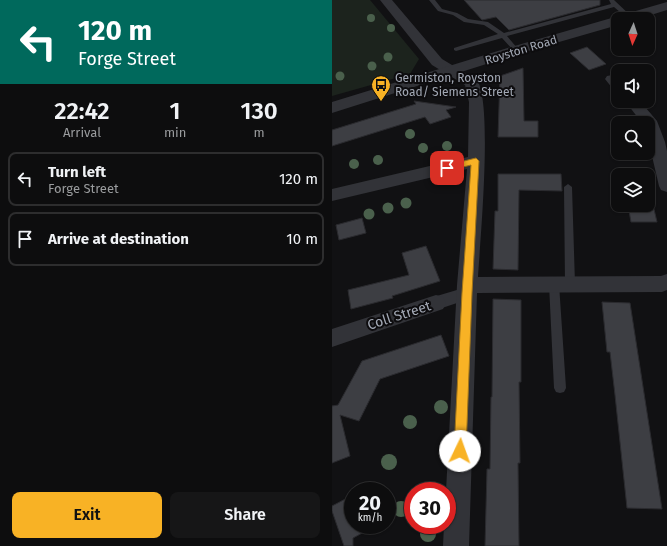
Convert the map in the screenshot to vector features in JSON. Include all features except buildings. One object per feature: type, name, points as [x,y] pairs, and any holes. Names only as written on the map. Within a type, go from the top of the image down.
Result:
[{"type":"street","points":[[386,0],[437,62],[472,82],[476,102],[476,161],[467,289],[456,546]]},
{"type":"street","name":"Royston Road","points":[[639,12],[667,6]]},
{"type":"street","name":"Royston Road","points":[[332,108],[454,71],[611,19]]},
{"type":"street","points":[[638,108],[649,121],[657,142],[667,186]]},
{"type":"street","points":[[332,195],[476,161]]},
{"type":"street","points":[[467,289],[562,284],[662,284],[667,282]]},
{"type":"street","name":"Coll Street","points":[[332,338],[436,303],[467,289]]},
{"type":"lane","points":[[432,0],[440,10],[455,14],[466,21],[486,23],[503,35],[516,50]]},
{"type":"lane","points":[[610,0],[622,12]]},
{"type":"lane","points":[[456,49],[503,35],[611,17]]},
{"type":"lane","points":[[560,388],[562,284],[568,188]]},
{"type":"shaded area","points":[[332,0],[370,0],[419,59],[410,74],[332,96]]},
{"type":"place","name":"Germiston, Royston Road/ Siemens Street","points":[[381,102]]},
{"type":"route","points":[[447,168],[476,161],[467,293],[460,451]]}]
